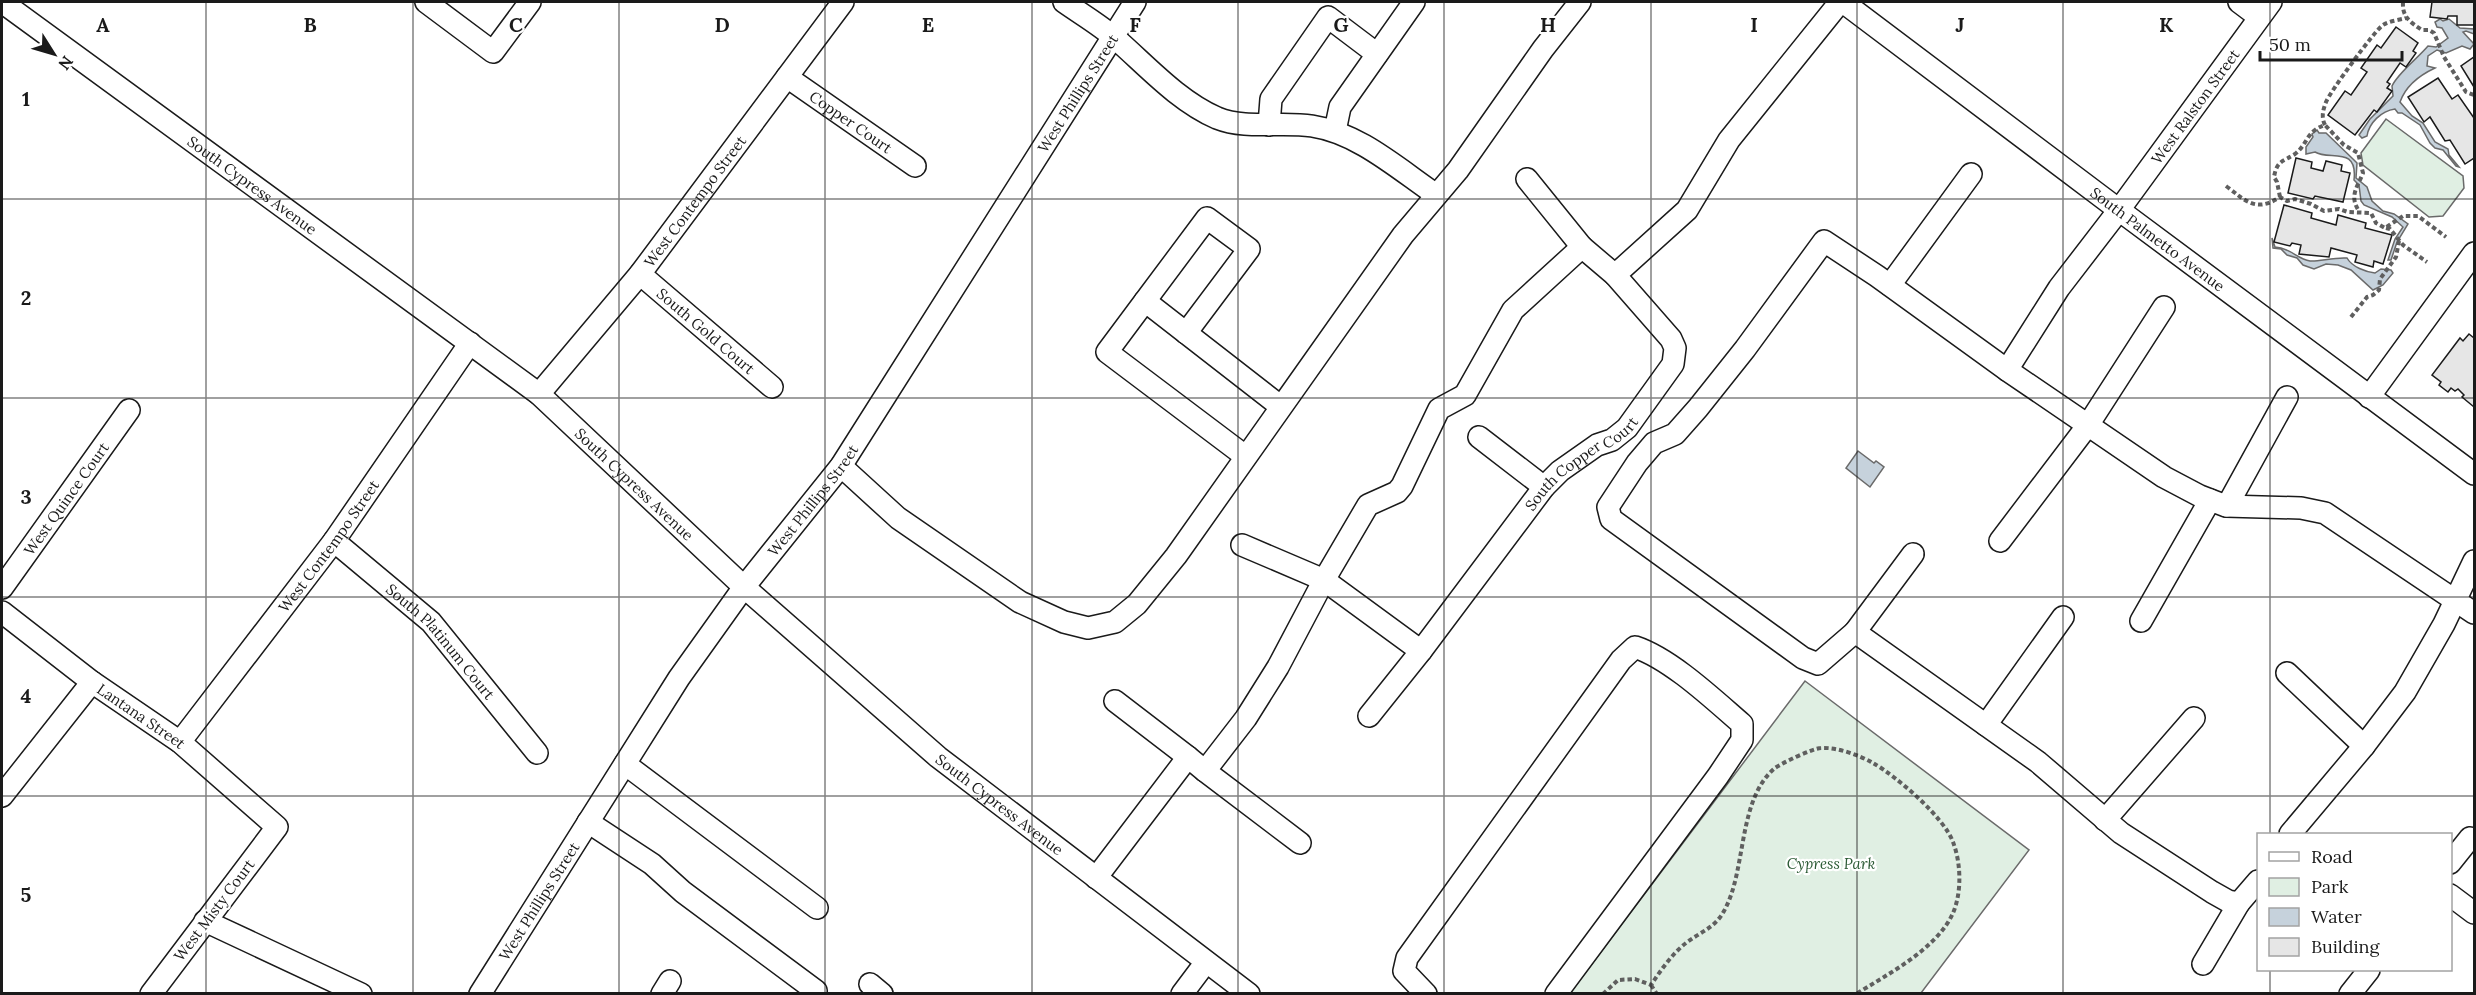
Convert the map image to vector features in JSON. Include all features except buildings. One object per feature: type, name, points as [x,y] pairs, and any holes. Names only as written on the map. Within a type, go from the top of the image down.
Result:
[{"type":"street","points":[[426,2],[493,52],[530,2]]},
{"type":"street","name":"West Contempo Street","points":[[539,394],[640,274],[843,2]]},
{"type":"street","points":[[1064,2],[1113,37],[1200,110],[1220,119],[1244,124],[1310,126],[1335,131],[1365,147],[1435,194]]},
{"type":"street","name":"West Phillips Street","points":[[485,991],[679,678],[744,587],[841,466],[1135,2]]},
{"type":"street","points":[[1335,131],[1340,107],[1414,2]]},
{"type":"street","points":[[841,466],[898,518],[1020,602],[1064,622],[1088,628],[1114,622],[1137,604],[1176,556],[1403,235],[1435,194],[1458,170],[1543,49],[1580,2]]},
{"type":"street","points":[[1615,275],[1687,210],[1729,140],[1842,2]]},
{"type":"street","name":"South Palmetto Avenue","points":[[1842,2],[2368,397],[2475,474]]},
{"type":"street","points":[[2239,2],[2265,9]]},
{"type":"street","name":"South Cypress Avenue","points":[[13,5],[539,394],[744,587],[938,757],[1249,993]]},
{"type":"street","name":"West Ralston Street","points":[[2007,370],[2059,288],[2119,210],[2265,9]]},
{"type":"street","points":[[1269,125],[1270,99],[1328,17],[1377,54]]},
{"type":"street","name":"Copper Court","points":[[787,77],[915,166]]},
{"type":"street","points":[[1890,285],[1971,174]]},
{"type":"street","name":"South Copper Court","points":[[1369,716],[1421,651],[1544,487],[1569,464],[1627,428],[1669,372],[1675,358],[1675,348],[1671,339],[1615,275],[1582,247],[1527,179]]},
{"type":"street","points":[[1186,333],[1249,249],[1206,218],[1107,352],[1245,456]]},
{"type":"street","points":[[1913,554],[1855,632],[1818,664],[1803,658],[1611,519],[1608,507],[1637,463],[1654,443],[1675,434],[1698,408],[1745,350],[1824,241],[2164,477],[2219,503],[2301,508],[2325,513],[2475,614]]},
{"type":"street","points":[[1205,771],[1257,701],[1278,667],[1324,580],[1368,505],[1397,492],[1402,486],[1439,409],[1465,395],[1513,310],[1582,247]]},
{"type":"street","points":[[2368,397],[2475,253]]},
{"type":"street","name":"South Gold Court","points":[[640,274],[772,387]]},
{"type":"street","points":[[1145,302],[1280,406]]},
{"type":"street","points":[[2000,541],[2088,425],[2164,307]]},
{"type":"street","name":"West Contempo Street","points":[[180,742],[334,541],[470,343]]},
{"type":"street","points":[[2141,621],[2287,397]]},
{"type":"street","name":"West Quince Court","points":[[2,588],[129,410]]},
{"type":"street","points":[[1479,437],[1544,487]]},
{"type":"street","name":"South Platinum Court","points":[[334,541],[431,622],[537,753]]},
{"type":"street","points":[[1242,545],[1324,580],[1421,651]]},
{"type":"street","points":[[2291,833],[2364,746],[2405,692],[2444,624],[2475,561]]},
{"type":"street","name":"Lantana Street","points":[[2,612],[92,682],[180,742],[277,827]]},
{"type":"street","points":[[1986,725],[2062,617]]},
{"type":"street","points":[[1855,632],[2038,762],[2121,833],[2228,901],[2239,903]]},
{"type":"street","points":[[1425,993],[1404,971],[1407,958],[1621,660],[1635,647],[1648,652],[1701,690],[1742,724],[1742,740],[1718,776],[1556,993]]},
{"type":"street","points":[[2287,673],[2364,746]]},
{"type":"street","points":[[2,796],[92,682]]},
{"type":"street","points":[[1115,701],[1300,843]]},
{"type":"street","points":[[2105,820],[2194,718]]},
{"type":"street","points":[[1096,878],[1188,757]]},
{"type":"street","points":[[625,764],[818,908]]},
{"type":"street","points":[[588,822],[652,864],[683,892],[816,991]]},
{"type":"street","name":"West Misty Court","points":[[151,993],[277,827]]},
{"type":"street","points":[[2452,862],[2470,838]]},
{"type":"street","points":[[2203,964],[2239,903],[2257,883]]},
{"type":"street","points":[[2452,896],[2475,913]]},
{"type":"street","points":[[205,921],[361,993]]},
{"type":"street","points":[[1182,993],[1206,962]]},
{"type":"street","points":[[2350,993],[2367,971]]},
{"type":"path","points":[[2403,2],[2402,9],[2406,18],[2422,30],[2434,33],[2444,57],[2466,92],[2475,95]]},
{"type":"path","points":[[2359,211],[2354,204],[2355,188],[2363,173],[2358,153],[2344,145],[2325,125],[2322,119],[2323,111],[2327,99],[2382,25],[2406,18]]},
{"type":"path","points":[[2325,125],[2309,134],[2295,154],[2283,159],[2276,169],[2274,177],[2280,197],[2287,201],[2295,199],[2311,204],[2324,211],[2339,209],[2348,212],[2371,213],[2376,223],[2390,229],[2399,241],[2427,262]]},
{"type":"path","points":[[2226,186],[2249,203],[2260,206],[2280,197]]},
{"type":"path","points":[[2385,228],[2400,218],[2418,216],[2446,237]]},
{"type":"path","points":[[2351,317],[2367,297],[2373,296],[2379,290],[2380,279],[2396,257],[2399,241]]},
{"type":"path","points":[[1651,985],[1666,963],[1686,942],[1709,930],[1723,913],[1733,892],[1755,794],[1776,768],[1819,748],[1838,749],[1872,762],[1934,813],[1953,841],[1960,878],[1953,913],[1937,935],[1909,961],[1856,993]]},
{"type":"path","points":[[1603,993],[1618,980],[1635,979],[1651,985],[1658,993]]},
{"type":"green space","points":[[2386,119],[2463,176],[2464,188],[2443,216],[2429,217],[2363,165],[2361,153]]},
{"type":"green space","name":"Cypress Park","points":[[1805,681],[2029,850],[1921,993],[1570,993]]},
{"type":"water","points":[[2440,19],[2443,21],[2449,19],[2460,28],[2474,29],[2474,34],[2463,32],[2474,44],[2470,49],[2462,46],[2446,53],[2437,50],[2428,56],[2427,66],[2435,68],[2414,81],[2400,102],[2412,116],[2423,123],[2435,142],[2448,149],[2449,155],[2459,167],[2443,150],[2435,148],[2430,143],[2420,125],[2395,109],[2376,118],[2367,136],[2362,138],[2359,135],[2370,119],[2393,96],[2392,86],[2403,71],[2428,46],[2436,47],[2448,38],[2442,28],[2437,27],[2435,22]]},
{"type":"water","points":[[2317,130],[2319,133],[2326,133],[2357,163],[2356,178],[2367,187],[2372,201],[2383,211],[2394,214],[2408,224],[2397,242],[2391,260],[2388,260],[2395,239],[2403,227],[2392,217],[2364,205],[2361,201],[2359,185],[2354,180],[2352,162],[2347,158],[2315,152],[2306,154],[2306,147],[2313,137],[2312,134]]},
{"type":"water","points":[[2272,238],[2275,247],[2285,249],[2305,260],[2347,258],[2352,264],[2364,270],[2375,273],[2381,269],[2391,270],[2393,273],[2383,285],[2373,290],[2351,270],[2338,265],[2326,264],[2314,269],[2303,265],[2297,258],[2287,255],[2281,249],[2273,248]]},
{"type":"water","points":[[1858,451],[1874,463],[1876,461],[1884,467],[1870,487],[1846,468]]}]
